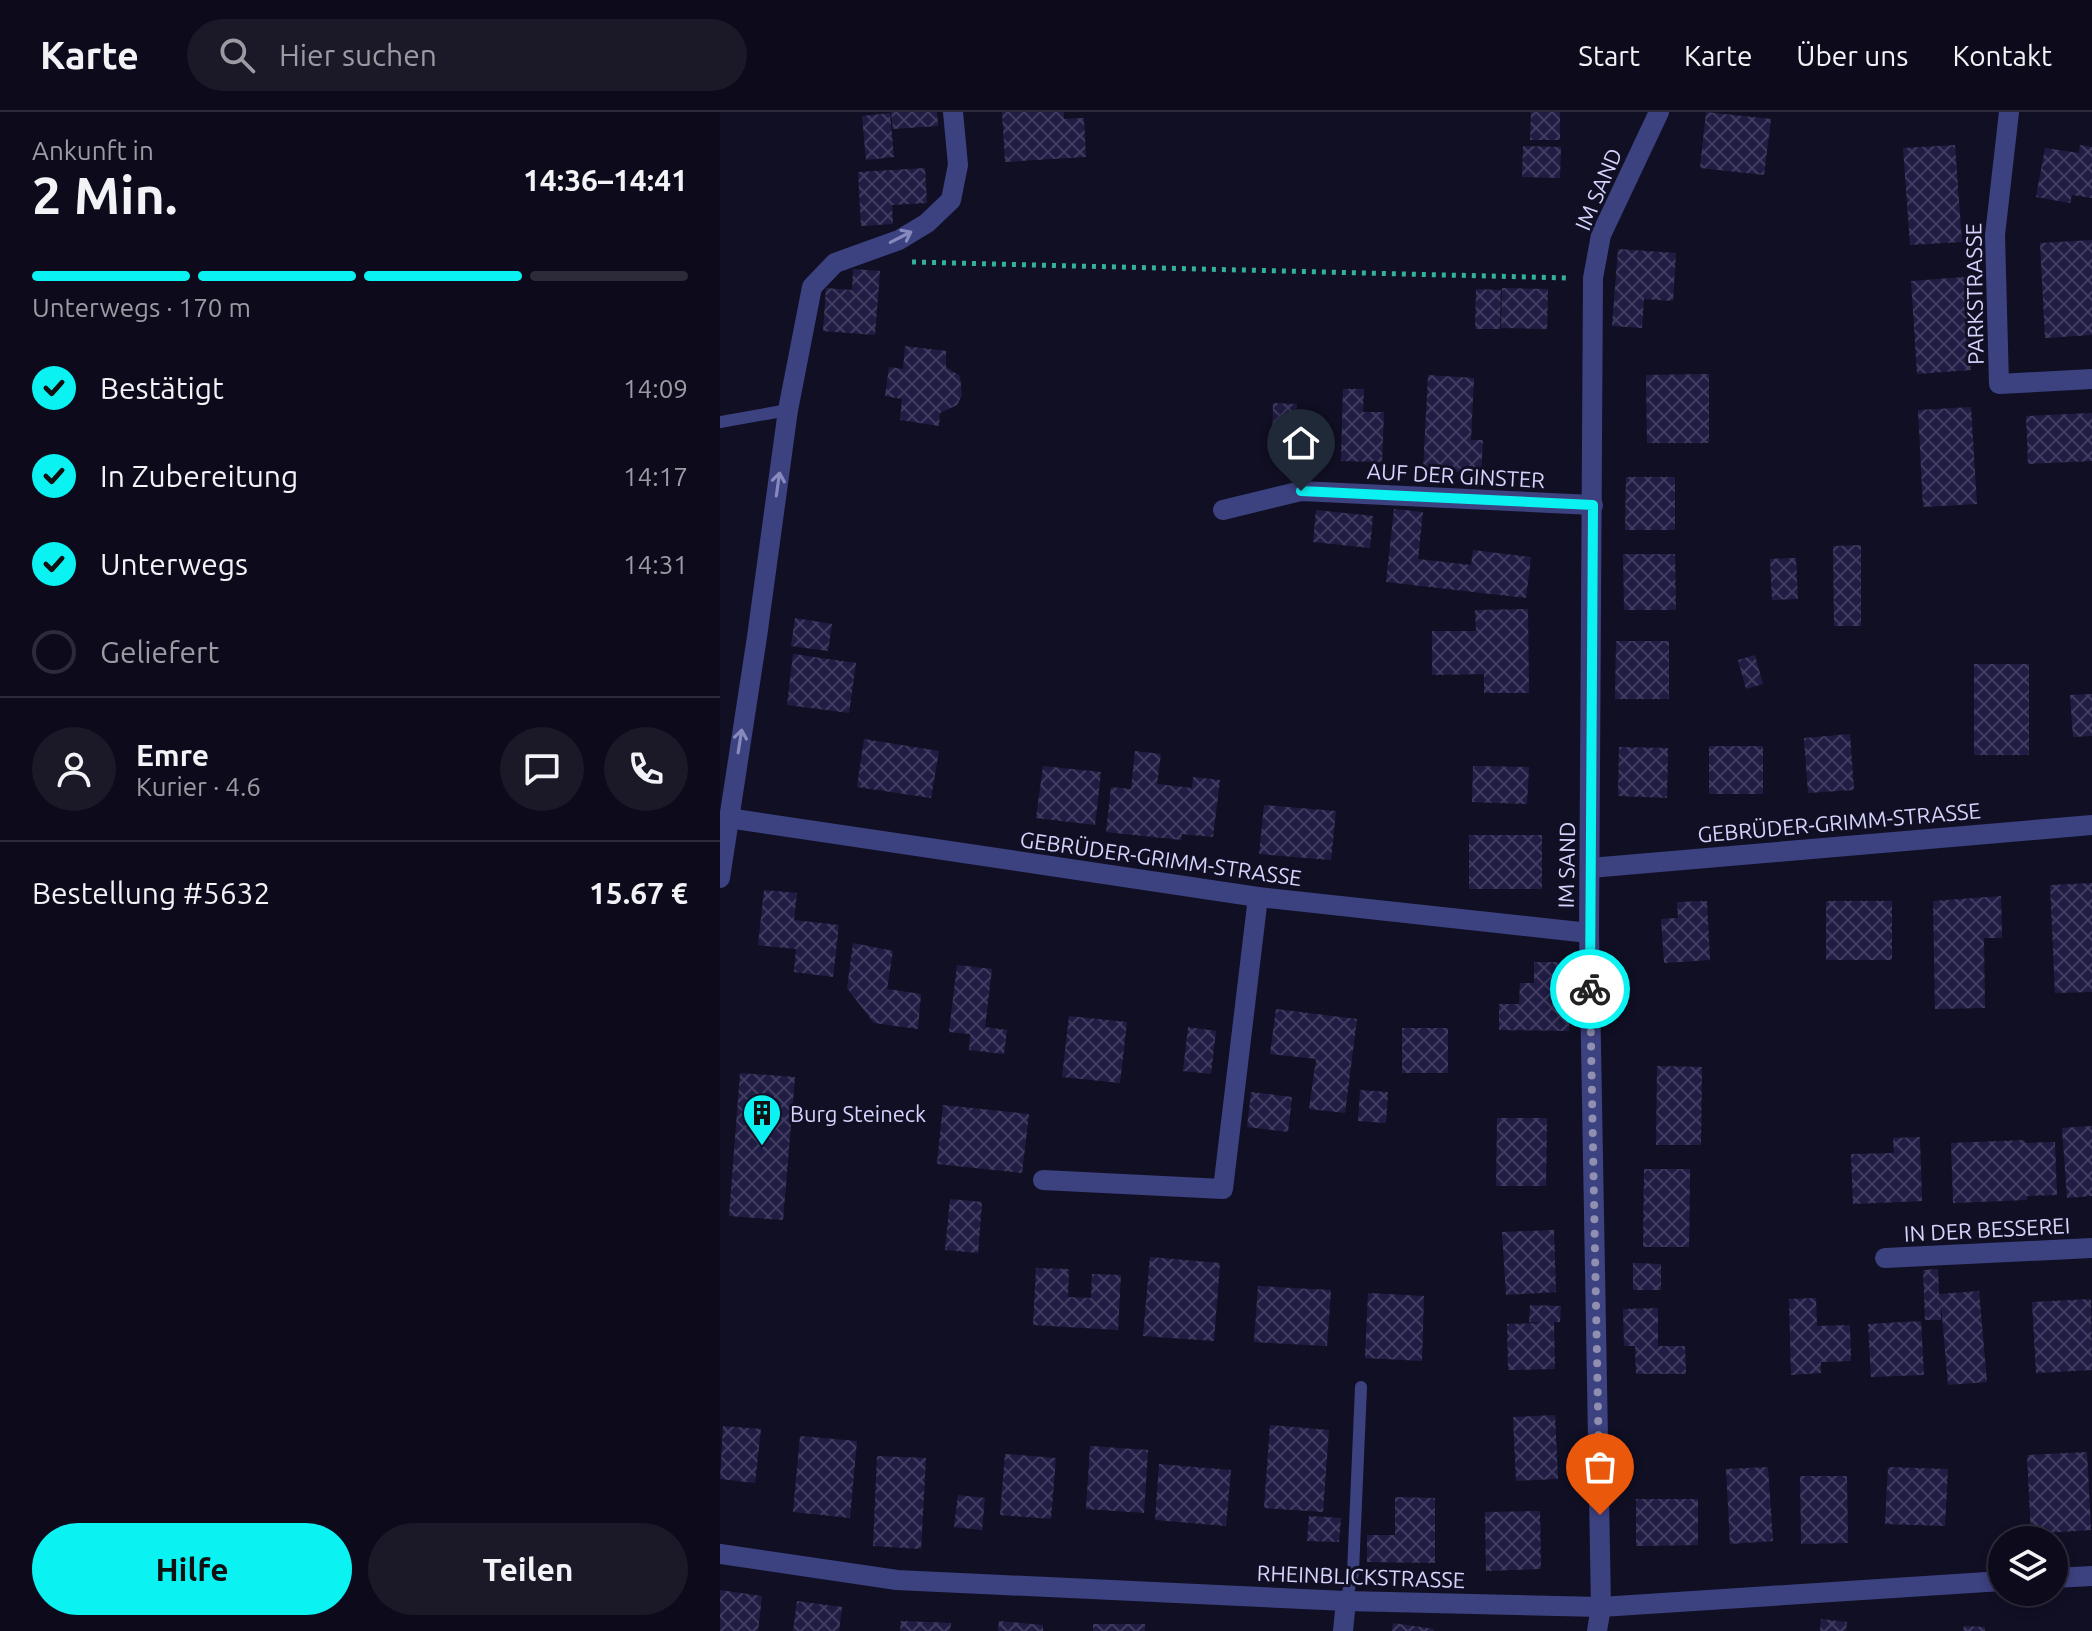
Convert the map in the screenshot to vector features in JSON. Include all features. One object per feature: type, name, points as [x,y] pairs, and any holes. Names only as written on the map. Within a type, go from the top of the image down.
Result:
[{"type":"street","points":[[720,878],[788,410],[812,287],[835,263],[899,240],[927,223],[951,200],[958,165],[953,112]]},
{"type":"street","name":"IM SAND","points":[[1597,1631],[1601,1607],[1589,933],[1593,278],[1601,235],[1659,112]]},
{"type":"street","name":"PARKSTRASSE","points":[[2009,112],[1995,235],[1999,384],[2092,379]]},
{"type":"street","name":"AUF DER GINSTER","points":[[1223,510],[1301,491],[1593,505]]},
{"type":"street","name":"GEBRÜDER-GRIMM-STRASSE","points":[[728,818],[1258,897],[1589,933]]},
{"type":"street","name":"GEBRÜDER-GRIMM-STRASSE","points":[[1590,868],[2092,825]]},
{"type":"street","points":[[1043,1180],[1223,1189],[1258,897]]},
{"type":"street","name":"IN DER BESSEREI","points":[[1885,1258],[2092,1248]]},
{"type":"street","name":"RHEINBLICKSTRASSE","points":[[720,1554],[897,1580],[1346,1601],[1601,1607],[1988,1582]]},
{"type":"street","points":[[2068,1577],[2092,1576]]},
{"type":"street","points":[[1343,1631],[1346,1601]]},
{"type":"lane","points":[[720,422],[788,410]]},
{"type":"lane","points":[[1346,1601],[1353,1572],[1361,1387]]},
{"type":"path","points":[[907,262],[1593,278]]},
{"type":"building","points":[[891,112],[937,112],[938,126],[893,129]]},
{"type":"building","points":[[1002,112],[1064,112],[1064,119],[1084,118],[1086,157],[1005,162]]},
{"type":"building","points":[[1531,112],[1560,112],[1560,140],[1530,140]]},
{"type":"building","points":[[1706,112],[1771,119],[1764,175],[1700,168]]},
{"type":"building","points":[[890,113],[894,157],[866,160],[862,116]]},
{"type":"building","points":[[1955,145],[1962,242],[1910,245],[1903,148]]},
{"type":"building","points":[[2080,145],[2092,147],[2092,198],[2072,195],[2070,203],[2036,197],[2045,148],[2079,153]]},
{"type":"building","points":[[1523,146],[1561,147],[1560,178],[1522,177]]},
{"type":"building","points":[[925,168],[927,203],[892,205],[893,224],[861,226],[858,172]]},
{"type":"building","points":[[2092,240],[2092,335],[2045,338],[2040,243]]},
{"type":"building","points":[[1618,249],[1676,253],[1673,301],[1644,299],[1642,328],[1612,326]]},
{"type":"building","points":[[853,269],[880,271],[875,335],[823,331],[826,288],[852,290]]},
{"type":"building","points":[[1965,277],[1971,370],[1917,374],[1911,281]]},
{"type":"building","points":[[1502,288],[1548,289],[1547,329],[1501,328]]},
{"type":"building","points":[[1476,289],[1501,290],[1500,329],[1475,329]]},
{"type":"building","points":[[905,346],[946,351],[946,367],[960,376],[962,395],[957,405],[940,413],[939,426],[900,420],[902,399],[885,396],[889,367],[903,369]]},
{"type":"building","points":[[1709,374],[1709,443],[1647,443],[1646,375]]},
{"type":"building","points":[[1428,375],[1474,378],[1471,440],[1483,440],[1481,473],[1423,470]]},
{"type":"building","points":[[1343,389],[1364,389],[1363,412],[1384,412],[1382,462],[1341,461]]},
{"type":"building","points":[[1273,403],[1297,404],[1297,428],[1316,428],[1316,461],[1292,460],[1292,446],[1272,445]]},
{"type":"building","points":[[1971,407],[1977,504],[1923,507],[1918,410]]},
{"type":"building","points":[[2092,413],[2092,461],[2028,464],[2026,416]]},
{"type":"building","points":[[1626,477],[1675,477],[1675,530],[1625,530]]},
{"type":"building","points":[[1394,509],[1423,512],[1418,559],[1471,565],[1473,550],[1531,557],[1526,598],[1386,582]]},
{"type":"building","points":[[1316,510],[1373,516],[1370,548],[1313,542]]},
{"type":"building","points":[[1861,545],[1861,626],[1834,626],[1833,546]]},
{"type":"building","points":[[1623,554],[1675,554],[1676,610],[1624,610]]},
{"type":"building","points":[[1796,558],[1798,599],[1772,600],[1770,559]]},
{"type":"building","points":[[1528,609],[1529,693],[1484,693],[1484,674],[1432,675],[1432,631],[1476,631],[1475,610]]},
{"type":"building","points":[[795,618],[832,624],[828,651],[791,646]]},
{"type":"building","points":[[1616,641],[1669,641],[1669,699],[1615,699]]},
{"type":"building","points":[[793,654],[856,663],[849,713],[787,705]]},
{"type":"building","points":[[1755,655],[1763,684],[1746,689],[1738,660]]},
{"type":"building","points":[[1974,664],[2029,664],[2029,755],[1974,755]]},
{"type":"building","points":[[2092,694],[2092,736],[2073,737],[2070,695]]},
{"type":"building","points":[[1850,734],[1854,790],[1808,793],[1804,738]]},
{"type":"building","points":[[864,739],[939,751],[931,798],[857,787]]},
{"type":"building","points":[[1709,746],[1763,746],[1763,794],[1709,794]]},
{"type":"building","points":[[1619,747],[1668,748],[1667,798],[1618,796]]},
{"type":"building","points":[[1135,751],[1161,754],[1157,784],[1192,788],[1193,777],[1220,780],[1213,837],[1182,834],[1181,840],[1106,832],[1111,787],[1131,789]]},
{"type":"building","points":[[1043,766],[1101,772],[1095,825],[1036,818]]},
{"type":"building","points":[[1473,766],[1529,767],[1527,804],[1472,802]]},
{"type":"building","points":[[1264,805],[1336,811],[1331,860],[1259,854]]},
{"type":"building","points":[[1469,835],[1542,835],[1542,889],[1469,889]]},
{"type":"building","points":[[2092,883],[2092,992],[2055,993],[2050,885]]},
{"type":"building","points":[[764,890],[797,893],[794,920],[839,925],[833,977],[794,972],[796,949],[758,945]]},
{"type":"building","points":[[2001,896],[2002,938],[1984,938],[1985,1008],[1935,1009],[1933,901]]},
{"type":"building","points":[[1707,901],[1710,960],[1664,963],[1661,919],[1678,918],[1677,902]]},
{"type":"building","points":[[1826,901],[1892,901],[1892,960],[1826,960]]},
{"type":"building","points":[[853,943],[893,951],[887,989],[921,994],[918,1029],[874,1023],[847,988]]},
{"type":"building","points":[[1534,962],[1570,962],[1569,1031],[1499,1030],[1499,1004],[1519,1004],[1520,983],[1534,983]]},
{"type":"building","points":[[957,965],[992,969],[985,1027],[1007,1030],[1004,1054],[969,1050],[970,1034],[949,1032]]},
{"type":"building","points":[[1276,1009],[1357,1019],[1345,1113],[1309,1109],[1316,1059],[1270,1054]]},
{"type":"building","points":[[1069,1016],[1127,1022],[1120,1083],[1062,1077]]},
{"type":"building","points":[[1188,1027],[1216,1031],[1211,1074],[1183,1071]]},
{"type":"building","points":[[1402,1028],[1448,1028],[1448,1073],[1402,1073]]},
{"type":"building","points":[[1657,1066],[1702,1067],[1701,1145],[1656,1145]]},
{"type":"building","name":"Burg Steineck","points":[[740,1073],[795,1077],[783,1220],[729,1216]]},
{"type":"building","points":[[1360,1090],[1388,1092],[1386,1123],[1358,1121]]},
{"type":"building","points":[[1251,1092],[1292,1097],[1288,1132],[1247,1127]]},
{"type":"building","points":[[943,1105],[1029,1114],[1022,1173],[937,1164]]},
{"type":"building","points":[[1497,1118],[1547,1118],[1546,1186],[1496,1186]]},
{"type":"building","points":[[2092,1126],[2092,1196],[2067,1198],[2062,1128]]},
{"type":"building","points":[[1920,1137],[1922,1201],[1853,1204],[1851,1154],[1894,1153],[1893,1138]]},
{"type":"building","points":[[2024,1140],[2025,1143],[2055,1142],[2057,1195],[2027,1196],[2027,1200],[1953,1203],[1951,1143]]},
{"type":"building","points":[[1644,1169],[1690,1169],[1689,1247],[1643,1247]]},
{"type":"building","points":[[950,1199],[982,1202],[978,1253],[945,1250]]},
{"type":"building","points":[[1554,1230],[1556,1292],[1506,1295],[1502,1232]]},
{"type":"building","points":[[1150,1257],[1220,1263],[1214,1341],[1143,1336]]},
{"type":"building","points":[[1633,1263],[1661,1264],[1661,1290],[1633,1290]]},
{"type":"building","points":[[1036,1268],[1069,1269],[1068,1297],[1091,1298],[1092,1274],[1121,1275],[1118,1330],[1033,1325]]},
{"type":"building","points":[[1938,1269],[1939,1294],[1979,1291],[1987,1382],[1948,1385],[1941,1304],[1941,1320],[1925,1320],[1923,1270]]},
{"type":"building","points":[[1258,1286],[1331,1290],[1327,1346],[1254,1342]]},
{"type":"building","points":[[1368,1293],[1424,1296],[1422,1361],[1365,1358]]},
{"type":"building","points":[[1816,1298],[1817,1326],[1850,1325],[1851,1361],[1821,1362],[1821,1373],[1791,1375],[1789,1299]]},
{"type":"building","points":[[2091,1299],[2092,1370],[2036,1373],[2032,1302]]},
{"type":"building","points":[[1530,1305],[1561,1306],[1560,1322],[1554,1322],[1555,1369],[1508,1370],[1507,1324],[1544,1323],[1529,1322]]},
{"type":"building","points":[[1658,1308],[1658,1346],[1685,1346],[1686,1374],[1636,1374],[1635,1346],[1624,1346],[1623,1309]]},
{"type":"building","points":[[1921,1321],[1924,1375],[1871,1377],[1868,1324]]},
{"type":"building","points":[[1555,1415],[1558,1479],[1516,1481],[1513,1417]]},
{"type":"building","points":[[1270,1425],[1329,1430],[1323,1512],[1264,1508]]},
{"type":"building","points":[[723,1426],[761,1429],[755,1483],[720,1479]]},
{"type":"building","points":[[800,1436],[857,1441],[850,1518],[793,1512]]},
{"type":"building","points":[[1090,1446],[1148,1450],[1144,1513],[1086,1509]]},
{"type":"building","points":[[2087,1452],[2091,1530],[2068,1532],[2068,1526],[2031,1526],[2027,1455]]},
{"type":"building","points":[[1005,1454],[1056,1458],[1051,1519],[1000,1515]]},
{"type":"building","points":[[877,1456],[926,1458],[921,1549],[873,1546]]},
{"type":"building","points":[[1159,1464],[1231,1470],[1226,1526],[1155,1520]]},
{"type":"building","points":[[1768,1467],[1773,1541],[1730,1544],[1726,1469]]},
{"type":"building","points":[[1888,1467],[1948,1469],[1945,1526],[1885,1524]]},
{"type":"building","points":[[1800,1476],[1847,1476],[1848,1543],[1801,1544]]},
{"type":"building","points":[[958,1495],[985,1498],[982,1530],[954,1527]]},
{"type":"building","points":[[1395,1497],[1435,1498],[1435,1563],[1367,1562],[1367,1535],[1395,1535]]},
{"type":"building","points":[[1636,1499],[1698,1499],[1698,1545],[1636,1546]]},
{"type":"building","points":[[1540,1511],[1541,1569],[1486,1571],[1485,1512]]},
{"type":"building","points":[[1309,1516],[1341,1518],[1339,1542],[1307,1541]]},
{"type":"building","points":[[720,1590],[762,1596],[758,1631],[720,1631]]},
{"type":"building","points":[[797,1601],[842,1607],[839,1631],[793,1631]]},
{"type":"building","points":[[1821,1619],[1847,1622],[1846,1631],[1820,1631]]},
{"type":"building","points":[[901,1621],[951,1623],[950,1631],[900,1631]]},
{"type":"building","points":[[999,1621],[1043,1625],[1043,1631],[998,1631]]},
{"type":"building","points":[[1393,1623],[1434,1629],[1434,1631],[1392,1631]]},
{"type":"building","points":[[1093,1624],[1145,1624],[1145,1631],[1093,1631]]},
{"type":"building","points":[[1964,1626],[1985,1627],[1985,1631],[1963,1631]]},
{"type":"way so far","points":[[1590,989],[1600,1515]]},
{"type":"place","name":"Burg Steineck","points":[[762,1147]]},
{"type":"route","points":[[1301,491],[1593,505],[1590,989]]}]
